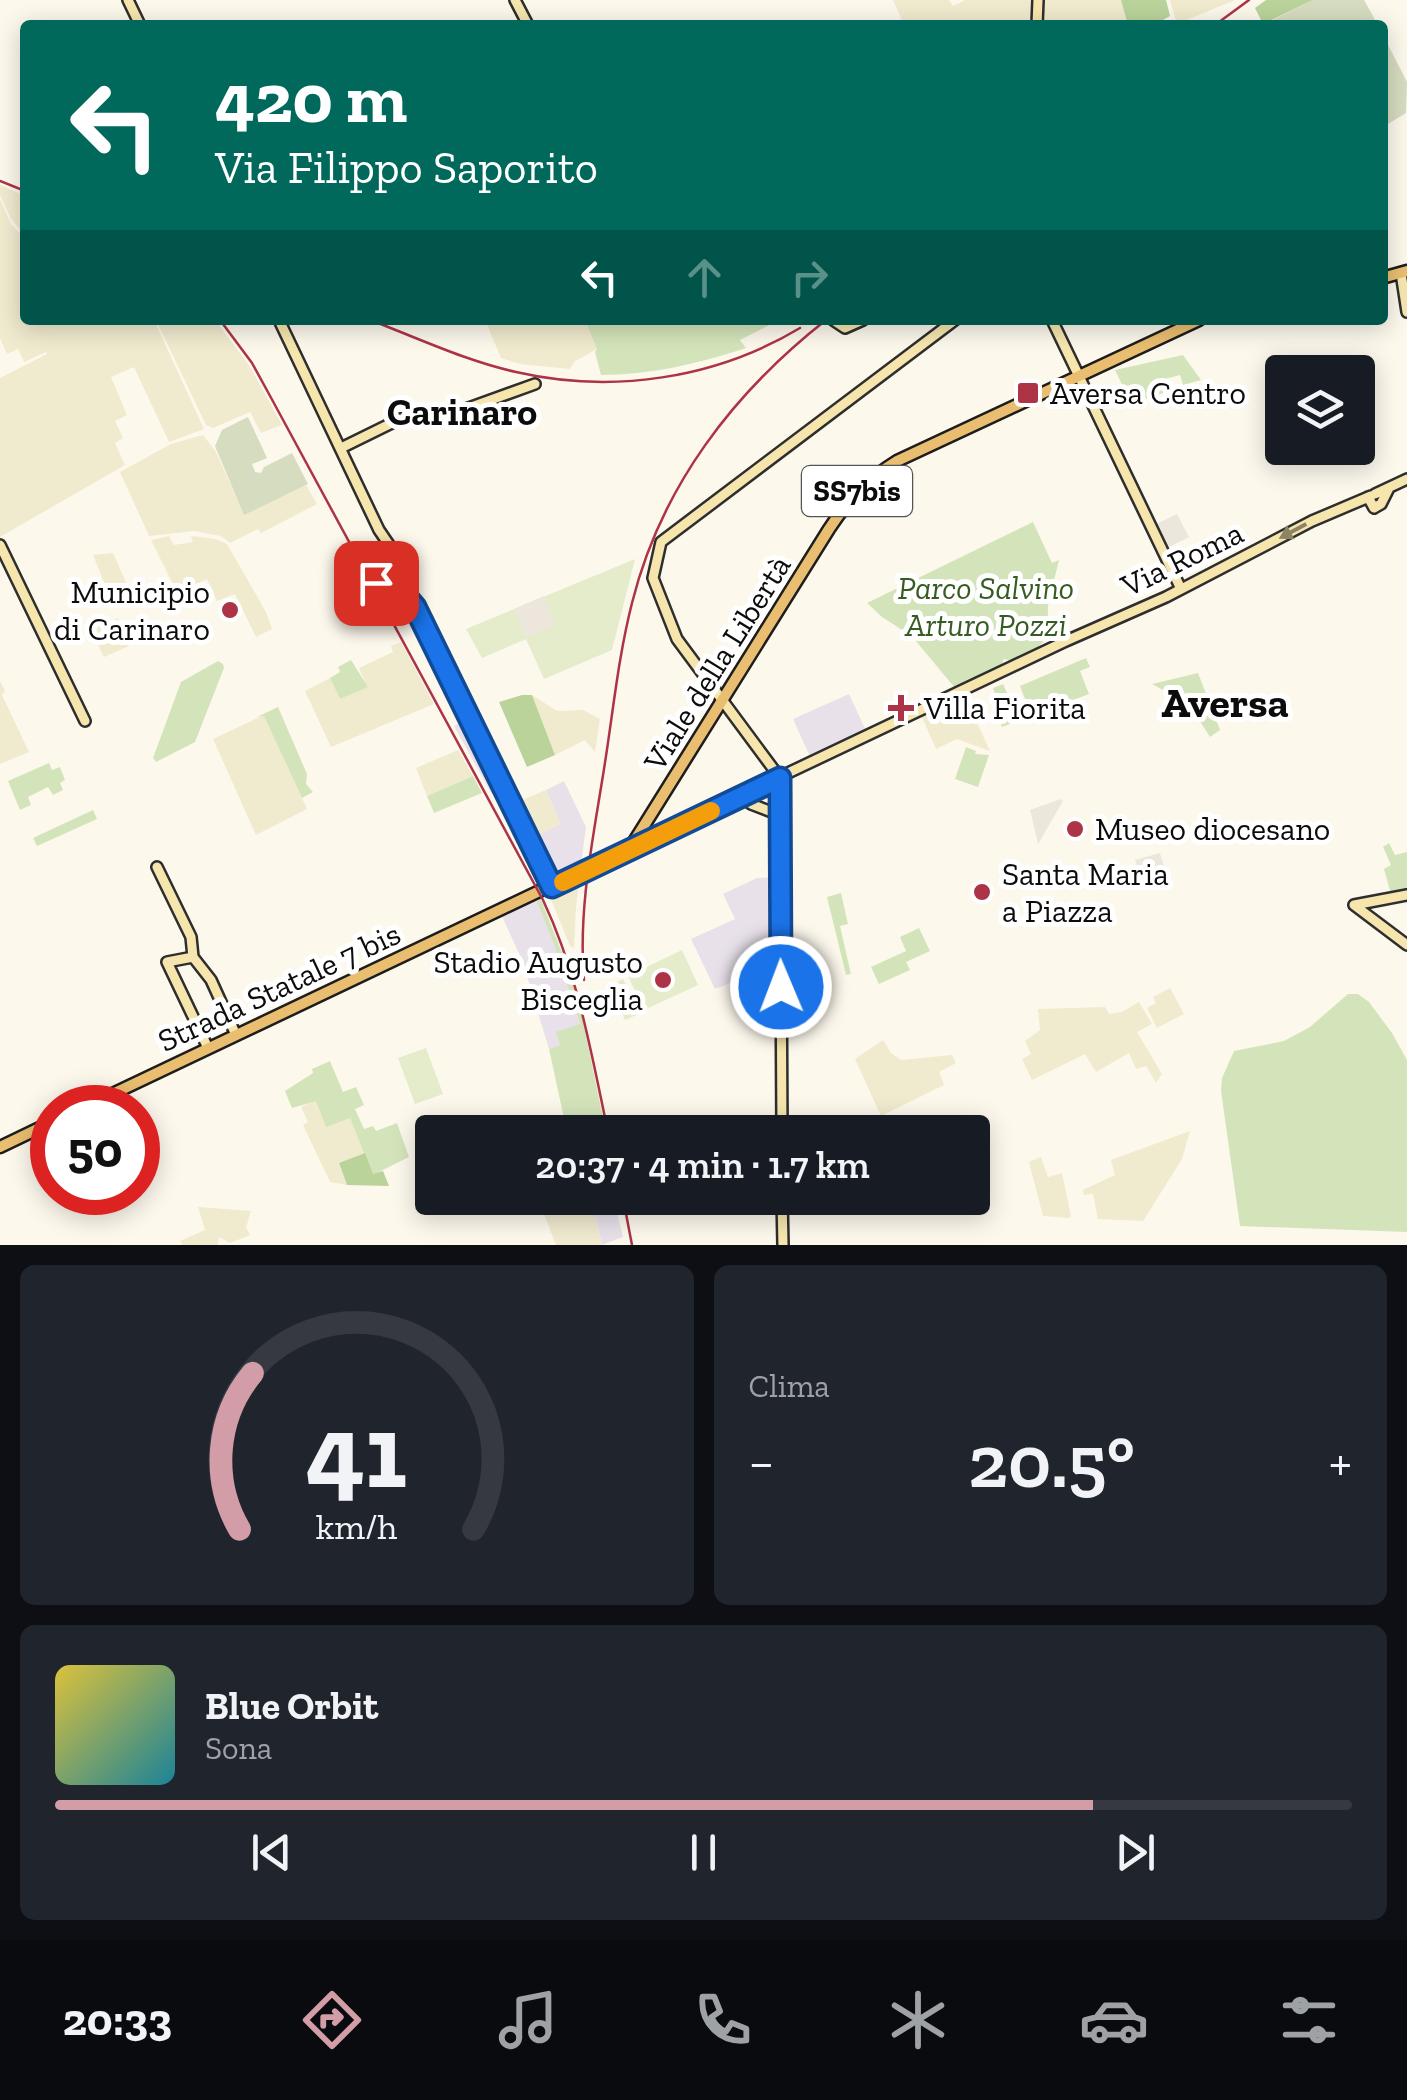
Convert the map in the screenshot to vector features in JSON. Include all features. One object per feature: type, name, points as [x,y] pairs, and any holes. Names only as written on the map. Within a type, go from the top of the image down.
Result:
[{"type":"main road","name":"SS7bis","points":[[1078,375],[1188,325]]},
{"type":"main road","name":"Viale della Libertà","points":[[630,848],[833,523],[867,482],[897,460],[1078,375]]},
{"type":"main road","points":[[552,887],[630,848]]},
{"type":"main road","name":"Strada Statale 7 bis","points":[[130,1085],[552,887]]},
{"type":"main road","points":[[0,1147],[30,1133]]},
{"type":"street","points":[[1394,274],[1407,312]]},
{"type":"street","points":[[281,325],[379,530],[396,555],[376,583],[402,592],[415,607],[552,887]]},
{"type":"street","points":[[782,1115],[780,778],[678,640],[656,589],[655,562],[667,536],[948,325]]},
{"type":"street","points":[[1054,325],[1181,589]]},
{"type":"street","points":[[341,448],[400,420],[438,419],[536,384]]},
{"type":"street","name":"Via Roma","points":[[630,848],[1407,479]]},
{"type":"street","name":"Via Roma","points":[[1372,496],[1374,508],[1382,504],[1389,488]]},
{"type":"street","points":[[0,546],[85,721]]},
{"type":"street","points":[[742,797],[782,816]]},
{"type":"street","points":[[644,826],[655,837]]},
{"type":"street","points":[[156,866],[191,937],[193,957],[210,980],[236,1035]]},
{"type":"street","points":[[1407,895],[1354,904],[1407,945]]},
{"type":"street","points":[[193,957],[166,962],[208,1048]]},
{"type":"street","points":[[782,1215],[782,1245]]},
{"type":"shaded area","points":[[893,0],[949,0],[953,6],[965,0],[1035,0],[1034,20],[902,20]]},
{"type":"shaded area","points":[[1042,0],[1121,0],[1126,20],[1040,20]]},
{"type":"shaded area","points":[[1170,0],[1235,0],[1187,20],[1176,20]]},
{"type":"shaded area","points":[[0,185],[20,194],[20,229],[11,219],[0,195]]},
{"type":"shaded area","points":[[0,199],[11,224],[20,233],[20,325],[156,325],[204,429],[169,442],[134,367],[111,377],[127,415],[115,421],[123,438],[115,443],[125,465],[0,537],[0,378],[47,354],[24,362],[18,349],[7,354],[0,338]]},
{"type":"shaded area","points":[[158,325],[219,325],[249,365],[282,425],[261,433],[250,412],[213,428],[206,425]]},
{"type":"shaded area","points":[[487,325],[587,325],[597,349],[574,362],[570,369],[501,358]]},
{"type":"shaded area","points":[[203,435],[216,452],[244,514],[306,485],[317,504],[261,533],[258,529],[230,543],[221,536],[194,531],[149,536],[120,472],[171,444]]},
{"type":"shaded area","points":[[1177,514],[1189,537],[1163,550],[1152,526]]},
{"type":"shaded area","points":[[169,536],[174,545],[193,542],[191,536],[227,544],[272,629],[256,637],[235,594],[217,601],[207,579],[177,592],[151,540]]},
{"type":"shaded area","points":[[113,553],[131,594],[112,602],[93,555]]},
{"type":"shaded area","points":[[544,596],[555,625],[526,638],[514,609]]},
{"type":"shaded area","points":[[118,618],[129,646],[104,657],[91,630]]},
{"type":"shaded area","points":[[401,642],[434,704],[331,747],[305,691],[330,678],[340,699],[367,687],[359,668],[393,652],[391,646]]},
{"type":"shaded area","points":[[0,681],[5,691],[2,695],[29,752],[0,764]]},
{"type":"shaded area","points":[[965,693],[990,751],[957,739],[936,749],[921,715]]},
{"type":"shaded area","points":[[849,694],[868,735],[812,761],[793,719]]},
{"type":"shaded area","points":[[532,695],[557,711],[583,710],[600,719],[595,752],[585,740],[555,755]]},
{"type":"shaded area","points":[[264,715],[307,809],[256,835],[213,739]]},
{"type":"shaded area","points":[[469,718],[503,787],[491,793],[454,726]]},
{"type":"shaded area","points":[[458,750],[473,776],[427,796],[416,768]]},
{"type":"shaded area","points":[[564,781],[586,827],[580,872],[553,885],[528,840],[560,824],[546,790]]},
{"type":"shaded area","points":[[546,790],[560,824],[530,839],[513,804]]},
{"type":"shaded area","points":[[1063,801],[1038,844],[1030,810]]},
{"type":"shaded area","points":[[1160,853],[1168,879],[1143,886],[1135,860]]},
{"type":"shaded area","points":[[580,877],[576,907],[574,948],[548,892]]},
{"type":"shaded area","points":[[779,877],[779,898],[768,899],[768,918],[778,919],[780,981],[738,980],[715,989],[691,939],[735,919],[723,894],[757,878]]},
{"type":"shaded area","points":[[535,897],[556,944],[580,1025],[560,1045],[549,1049],[522,960],[500,912]]},
{"type":"shaded area","points":[[1170,988],[1184,1014],[1157,1028],[1147,1008],[1156,1003],[1153,997]]},
{"type":"shaded area","points":[[1139,1002],[1152,1024],[1137,1032],[1162,1074],[1156,1083],[1146,1066],[1136,1069],[1129,1053],[1096,1072],[1085,1054],[1032,1080],[1022,1059],[1031,1054],[1025,1041],[1040,1030],[1038,1009],[1105,1007],[1109,1014]]},
{"type":"shaded area","points":[[883,1040],[901,1060],[952,1055],[956,1063],[939,1072],[944,1085],[881,1115],[855,1059]]},
{"type":"shaded area","points":[[316,1100],[350,1118],[365,1153],[339,1164],[347,1185],[330,1182],[303,1125],[308,1122],[301,1107]]},
{"type":"shaded area","points":[[1190,1131],[1182,1159],[1143,1221],[1098,1219],[1093,1194],[1084,1195],[1083,1190],[1115,1175],[1111,1160]]},
{"type":"shaded area","points":[[1041,1157],[1048,1177],[1062,1173],[1069,1218],[1043,1216],[1029,1162]]},
{"type":"shaded area","points":[[198,1207],[251,1211],[246,1227],[250,1235],[230,1243],[219,1237],[218,1245],[182,1245],[180,1241],[205,1230]]},
{"type":"shaded area","points":[[544,1215],[595,1215],[602,1245],[556,1245]]},
{"type":"shaded area","points":[[595,1215],[618,1215],[623,1237],[602,1245]]},
{"type":"green space","points":[[1121,0],[1166,0],[1170,16],[1163,20],[1126,20]]},
{"type":"green space","points":[[1266,0],[1313,0],[1271,20],[1261,20],[1255,8]]},
{"type":"green space","points":[[1313,0],[1364,0],[1375,20],[1273,20]]},
{"type":"green space","points":[[1388,45],[1407,82],[1406,113],[1388,124]]},
{"type":"green space","points":[[587,325],[769,325],[740,340],[746,348],[673,368],[601,375],[597,349]]},
{"type":"green space","points":[[1183,355],[1201,380],[1183,385],[1180,375],[1165,379],[1168,391],[1132,405],[1115,370]]},
{"type":"green space","points":[[248,417],[267,458],[252,464],[255,472],[261,473],[264,467],[292,453],[308,484],[244,515],[215,446],[222,430]]},
{"type":"green space","name":"Parco Salvino Arturo Pozzi","points":[[1033,522],[1052,563],[1059,560],[1050,597],[1044,601],[1049,599],[1045,638],[1036,649],[1021,657],[1004,659],[1001,666],[955,688],[915,640],[916,633],[910,632],[915,633],[913,637],[867,603]]},
{"type":"green space","points":[[635,559],[612,650],[544,679],[526,639],[482,658],[466,629]]},
{"type":"green space","points":[[1086,658],[1090,667],[1080,671],[1089,694],[1002,727],[993,704],[998,702],[993,688],[1003,684],[1014,709],[1027,704],[1020,686]]},
{"type":"green space","points":[[351,660],[368,687],[340,699],[330,678],[340,672],[338,667]]},
{"type":"green space","points":[[218,661],[224,668],[195,742],[156,762],[153,758],[181,682]]},
{"type":"green space","points":[[1198,673],[1220,730],[1210,737],[1189,704],[1152,684]]},
{"type":"green space","points":[[532,695],[555,755],[527,767],[499,702]]},
{"type":"green space","points":[[278,707],[307,774],[306,784],[313,792],[302,798],[264,716],[257,717]]},
{"type":"green space","points":[[966,747],[975,754],[989,755],[978,787],[955,779]]},
{"type":"green space","points":[[49,763],[52,770],[60,767],[65,780],[60,783],[63,790],[53,795],[48,787],[28,797],[31,805],[20,810],[8,781]]},
{"type":"green space","points":[[473,776],[482,793],[434,813],[427,796]]},
{"type":"green space","points":[[93,810],[97,819],[37,846],[33,838]]},
{"type":"green space","points":[[1389,843],[1395,855],[1407,852],[1407,892],[1391,894],[1384,869],[1391,865],[1383,847]]},
{"type":"green space","points":[[841,893],[848,924],[840,926],[851,974],[846,975],[827,897]]},
{"type":"green space","points":[[540,897],[576,988],[602,1115],[563,1115],[549,1049],[560,1045],[556,1032],[580,1024],[537,902]]},
{"type":"green space","points":[[919,928],[930,951],[906,962],[910,970],[879,984],[871,967],[906,951],[900,937]]},
{"type":"green space","name":"Stadio Augusto Bisceglia","points":[[682,950],[698,985],[644,1010],[628,976]]},
{"type":"green space","points":[[623,979],[641,1013],[625,1020],[609,986]]},
{"type":"green space","points":[[1348,994],[1358,994],[1369,1002],[1407,1060],[1407,1232],[1240,1226],[1221,1091],[1222,1078],[1234,1051],[1284,1041],[1310,1027]]},
{"type":"green space","points":[[426,1048],[443,1094],[415,1104],[398,1058]]},
{"type":"green space","points":[[330,1061],[343,1092],[356,1087],[364,1105],[355,1109],[364,1129],[373,1126],[376,1131],[397,1123],[409,1157],[373,1175],[350,1118],[326,1127],[316,1101],[292,1108],[285,1091],[313,1073],[312,1069]]},
{"type":"green space","points":[[365,1153],[373,1174],[383,1171],[389,1186],[347,1185],[339,1163]]},
{"type":"railway","points":[[1222,20],[1249,0]]},
{"type":"railway","points":[[0,181],[20,189]]},
{"type":"railway","points":[[224,325],[252,363],[543,900],[574,985],[604,1115]]},
{"type":"railway","points":[[383,325],[497,367],[589,382],[626,381],[698,370],[733,359],[800,328]]},
{"type":"railway","points":[[584,980],[583,927],[591,848],[623,644],[645,561],[661,520],[705,445],[761,379],[820,325]]},
{"type":"railway","points":[[626,1215],[632,1245]]},
{"type":"slow traffic","points":[[563,882],[711,811]]},
{"type":"place","name":"Aversa Centro","points":[[1028,393]]},
{"type":"place","name":"Municipio di Carinaro","points":[[230,610]]},
{"type":"place","name":"Villa Fiorita","points":[[901,708]]},
{"type":"place","name":"Museo diocesano","points":[[1075,829]]},
{"type":"place","name":"Santa Maria a Piazza","points":[[982,892]]},
{"type":"place","name":"Stadio Augusto Bisceglia","points":[[663,980]]},
{"type":"district","name":"Carinaro","points":[[462,412]]},
{"type":"district","name":"Aversa","points":[[1225,702]]},
{"type":"route","points":[[376,583],[402,592],[415,607],[552,887],[780,778],[781,987]]}]
